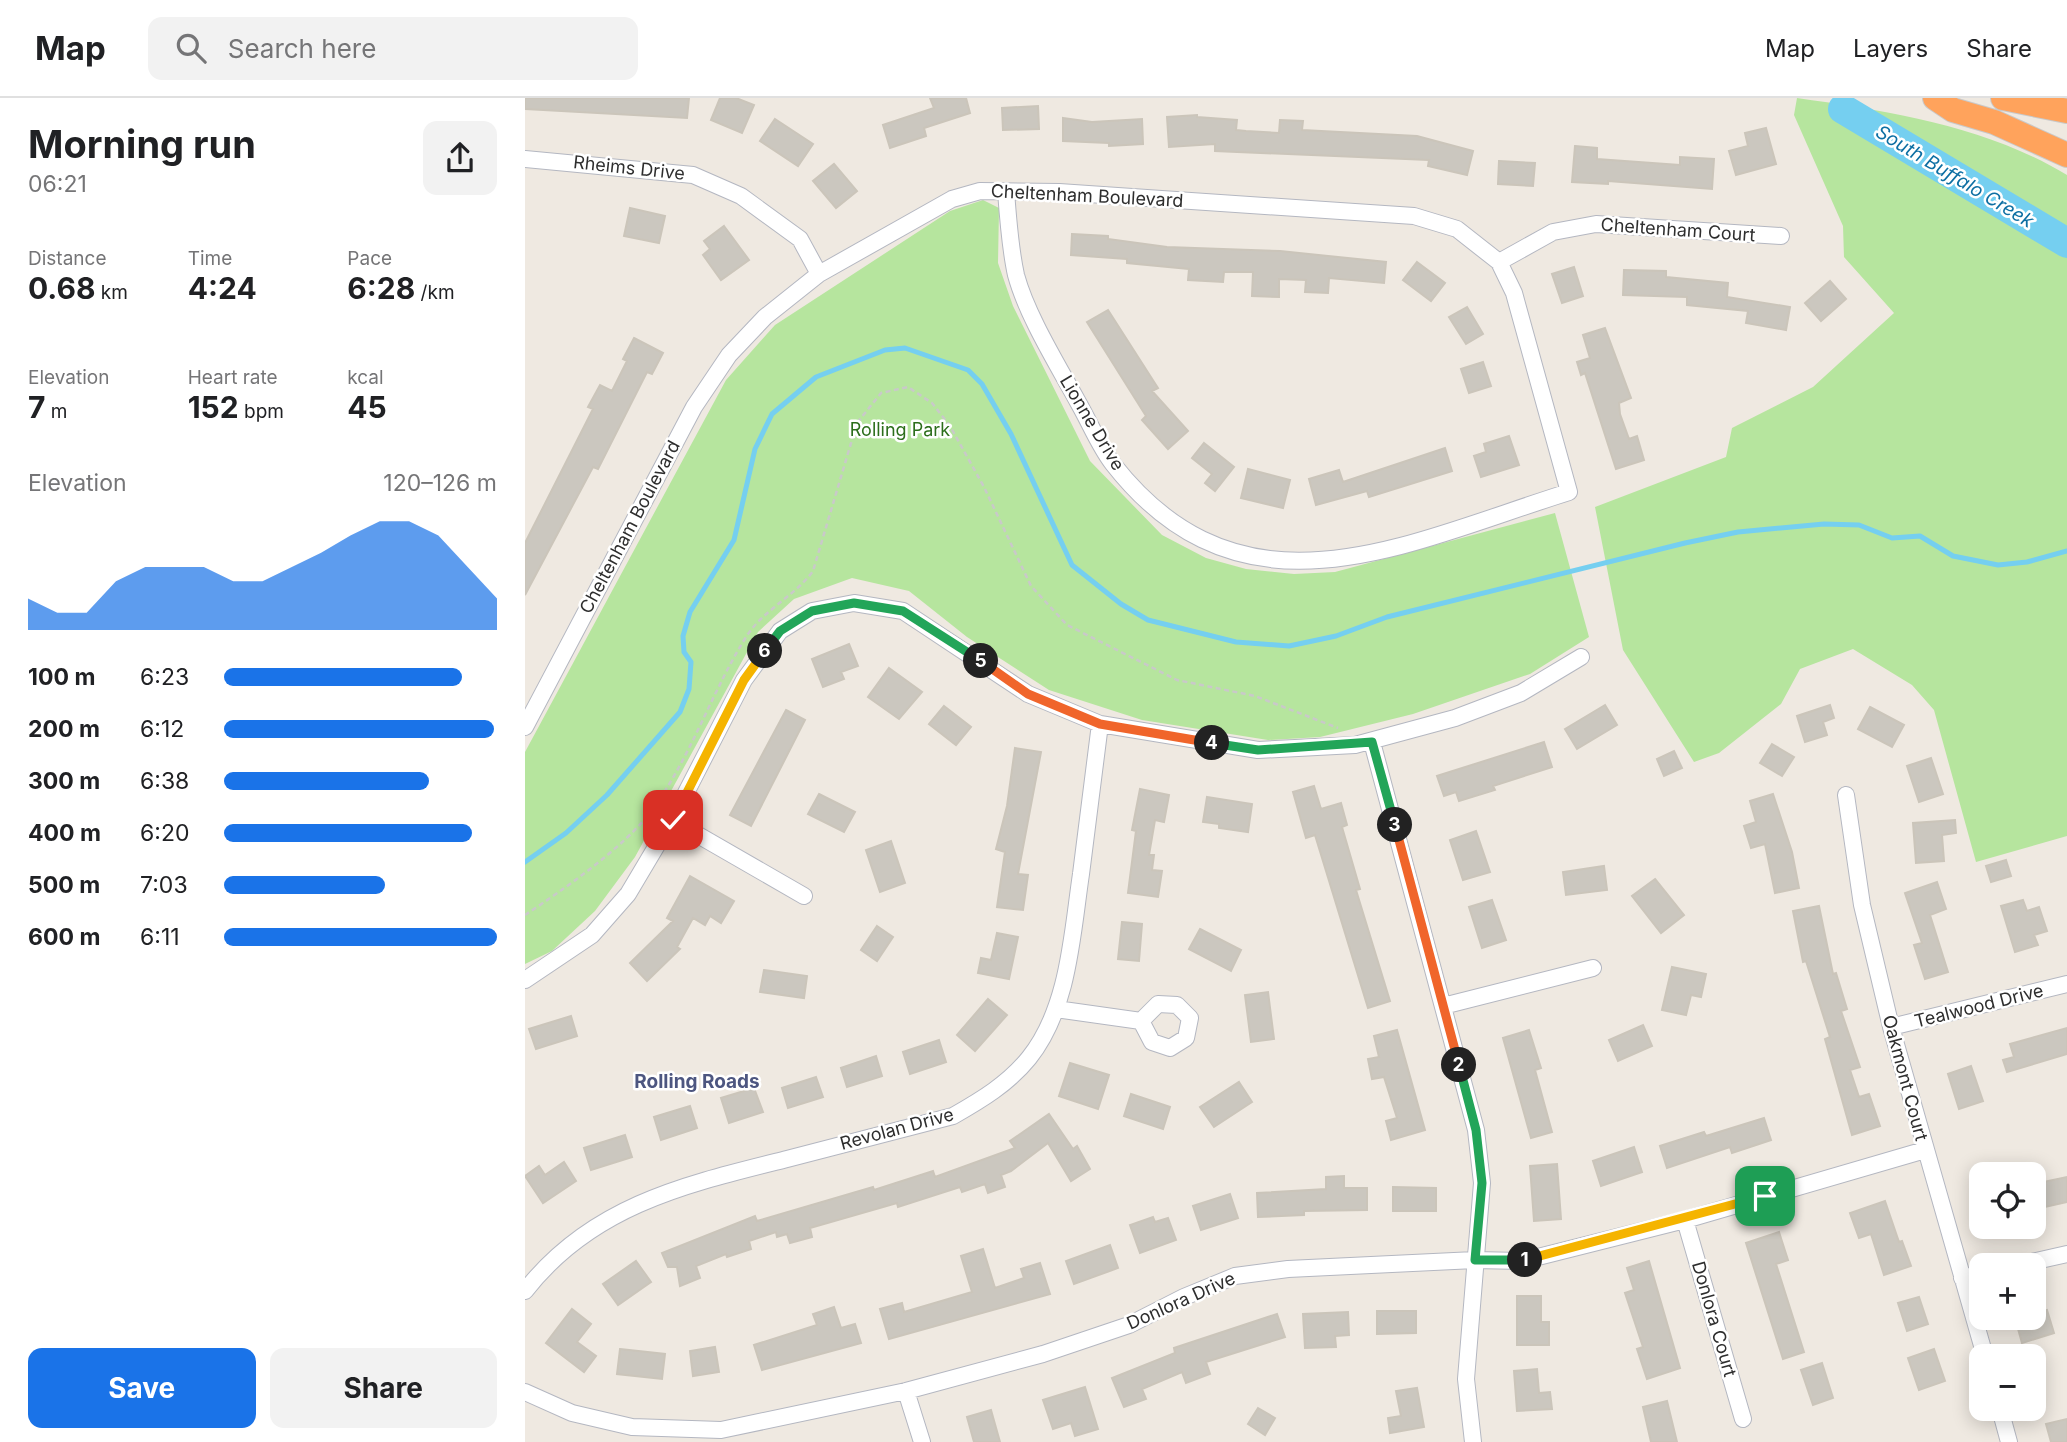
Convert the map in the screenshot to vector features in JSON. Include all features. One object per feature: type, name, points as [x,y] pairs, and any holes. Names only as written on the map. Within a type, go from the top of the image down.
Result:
[{"type":"highway","points":[[1935,98],[1953,110],[1994,122],[2067,155]]},
{"type":"highway","points":[[2003,98],[2067,111]]},
{"type":"street","name":"Rheims Drive","points":[[525,159],[693,175],[741,196],[800,239],[819,274]]},
{"type":"street","name":"Cheltenham Boulevard","points":[[525,727],[694,407],[729,355],[765,317],[819,274],[952,199],[980,191],[1414,216],[1457,229],[1499,262],[1514,293],[1569,492]]},
{"type":"street","name":"Lionne Drive","points":[[1006,191],[1017,277],[1048,347],[1111,462],[1144,499],[1189,534],[1246,558],[1299,563],[1364,556],[1569,492]]},
{"type":"street","name":"Cheltenham Court","points":[[1499,262],[1553,232],[1596,224],[1781,236]]},
{"type":"street","points":[[525,979],[592,934],[628,894],[673,820],[744,680],[780,631],[812,611],[854,603],[903,611],[1028,694],[1100,724],[1258,750],[1372,742],[1455,718],[1510,697],[1581,657]]},
{"type":"street","name":"Revolan Drive","points":[[525,1291],[540,1273],[577,1240],[624,1210],[679,1186],[953,1116],[988,1096],[1013,1075],[1031,1056],[1056,1009],[1070,953],[1100,724]]},
{"type":"street","points":[[1372,742],[1476,1130],[1482,1183],[1466,1379],[1473,1442]]},
{"type":"street","name":"Oakmont Court","points":[[1846,795],[1862,905],[1891,1027],[1981,1344]]},
{"type":"street","points":[[673,820],[804,896]]},
{"type":"street","points":[[1443,1006],[1594,968]]},
{"type":"street","name":"Tealwood Drive","points":[[1891,1027],[2067,984]]},
{"type":"street","points":[[1056,1009],[1141,1021]]},
{"type":"street","name":"Donlora Drive","points":[[525,1392],[572,1413],[632,1427],[721,1436],[1044,1354],[1129,1325],[1184,1297],[1235,1276],[1288,1269],[1475,1260],[1522,1261],[1685,1220],[1925,1150]]},
{"type":"street","name":"Donlora Court","points":[[1685,1220],[1743,1419]]},
{"type":"street","points":[[2046,1259],[2067,1254]]},
{"type":"street","points":[[1962,1278],[1969,1277]]},
{"type":"street","points":[[906,1391],[922,1442]]},
{"type":"street","points":[[2004,1421],[2010,1442]]},
{"type":"green space","points":[[1797,98],[1936,123],[2004,144],[2067,175],[2067,836],[1976,862],[1934,710],[1912,685],[1853,649],[1800,669],[1781,704],[1719,753],[1694,762],[1623,650],[1595,507],[1726,457],[1732,428],[1813,387],[1894,313],[1844,257],[1843,226],[1794,115]]},
{"type":"green space","name":"Rolling Park","points":[[983,200],[999,208],[998,263],[1013,306],[1090,461],[1162,535],[1206,558],[1246,569],[1294,574],[1335,572],[1555,513],[1589,637],[1530,674],[1413,714],[1320,737],[1268,740],[1142,720],[1049,690],[967,637],[909,591],[852,578],[794,599],[758,632],[635,857],[595,911],[552,951],[525,964],[525,752],[726,380],[775,325],[950,211]]},
{"type":"building","points":[[525,98],[689,98],[687,118],[525,109]]},
{"type":"building","points":[[720,98],[736,98],[754,105],[742,133],[711,120]]},
{"type":"building","points":[[930,98],[966,98],[970,113],[924,128],[926,136],[890,148],[883,125],[934,108]]},
{"type":"building","points":[[1038,106],[1039,129],[1003,130],[1002,108]]},
{"type":"building","points":[[1197,115],[1237,120],[1236,130],[1279,133],[1280,120],[1303,121],[1302,130],[1417,136],[1473,151],[1467,175],[1428,166],[1429,160],[1215,151],[1215,144],[1169,147],[1167,117]]},
{"type":"building","points":[[1063,118],[1092,122],[1142,119],[1143,144],[1109,146],[1109,143],[1063,141]]},
{"type":"building","points":[[775,119],[813,144],[798,166],[760,141]]},
{"type":"building","points":[[1766,128],[1776,164],[1736,175],[1729,151],[1748,146],[1745,133]]},
{"type":"building","points":[[1575,146],[1597,148],[1597,159],[1680,165],[1680,157],[1714,159],[1712,189],[1608,181],[1608,184],[1572,182]]},
{"type":"building","points":[[1499,161],[1535,163],[1533,186],[1498,184]]},
{"type":"building","points":[[834,164],[857,191],[836,208],[813,181]]},
{"type":"building","points":[[630,208],[665,216],[659,243],[624,236]]},
{"type":"building","points":[[724,226],[749,260],[721,280],[703,255],[710,249],[704,241]]},
{"type":"building","points":[[1072,234],[1108,236],[1108,239],[1167,247],[1280,251],[1386,262],[1384,283],[1329,278],[1328,293],[1305,292],[1306,280],[1279,279],[1279,297],[1252,296],[1253,272],[1224,272],[1223,282],[1188,280],[1189,269],[1127,263],[1127,259],[1071,255]]},
{"type":"building","points":[[1417,262],[1445,283],[1431,301],[1403,280]]},
{"type":"building","points":[[1574,267],[1583,296],[1562,303],[1552,274]]},
{"type":"building","points":[[1624,270],[1666,271],[1666,277],[1728,283],[1727,297],[1790,307],[1786,330],[1746,323],[1748,311],[1687,305],[1687,297],[1623,295]]},
{"type":"building","points":[[1830,281],[1846,299],[1821,321],[1805,303]]},
{"type":"building","points":[[1467,307],[1483,334],[1466,344],[1449,317]]},
{"type":"building","points":[[1108,310],[1158,388],[1152,391],[1188,431],[1168,449],[1142,420],[1146,416],[1087,322]]},
{"type":"building","points":[[1605,328],[1631,398],[1619,403],[1620,414],[1629,439],[1637,436],[1644,460],[1616,469],[1585,373],[1581,375],[1577,362],[1590,358],[1583,335]]},
{"type":"building","points":[[634,338],[663,353],[652,374],[647,372],[598,469],[593,467],[525,595],[525,543],[593,409],[588,407],[600,385],[612,391],[627,361],[623,359]]},
{"type":"building","points":[[1483,362],[1491,386],[1469,393],[1461,369]]},
{"type":"building","points":[[1509,436],[1519,465],[1481,477],[1474,456],[1486,452],[1484,444]]},
{"type":"building","points":[[1204,443],[1234,467],[1215,491],[1205,483],[1212,474],[1192,458]]},
{"type":"building","points":[[1445,448],[1452,471],[1369,497],[1367,491],[1316,505],[1309,479],[1339,470],[1343,482]]},
{"type":"building","points":[[1248,469],[1290,480],[1283,508],[1241,498]]},
{"type":"building","points":[[849,644],[858,666],[841,672],[844,679],[823,687],[812,659]]},
{"type":"building","points":[[889,668],[922,692],[899,719],[868,697]]},
{"type":"building","points":[[1605,705],[1617,725],[1577,749],[1565,729]]},
{"type":"building","points":[[1830,705],[1834,718],[1823,722],[1827,735],[1805,742],[1797,716]]},
{"type":"building","points":[[944,706],[971,727],[956,745],[929,724]]},
{"type":"building","points":[[1870,707],[1904,725],[1892,747],[1858,729]]},
{"type":"building","points":[[786,710],[805,720],[751,826],[730,815]]},
{"type":"building","points":[[1544,742],[1552,767],[1493,786],[1495,790],[1459,801],[1456,792],[1444,796],[1437,776]]},
{"type":"building","points":[[1772,744],[1794,757],[1782,776],[1760,763]]},
{"type":"building","points":[[1015,748],[1041,752],[1018,874],[1028,875],[1023,910],[997,907],[1005,852],[996,849],[1007,806]]},
{"type":"building","points":[[1674,751],[1682,768],[1664,776],[1657,759]]},
{"type":"building","points":[[1931,758],[1943,794],[1919,802],[1907,766]]},
{"type":"building","points":[[1314,786],[1321,809],[1341,803],[1347,825],[1342,827],[1360,889],[1356,890],[1390,1001],[1368,1008],[1315,835],[1306,838],[1293,792]]},
{"type":"building","points":[[1140,789],[1169,795],[1164,822],[1155,820],[1149,855],[1154,855],[1152,870],[1162,871],[1158,897],[1128,893],[1136,831],[1132,830]]},
{"type":"building","points":[[819,794],[855,812],[844,832],[808,814]]},
{"type":"building","points":[[1773,794],[1792,852],[1799,888],[1775,893],[1765,844],[1751,848],[1744,826],[1756,822],[1750,801]]},
{"type":"building","points":[[1207,797],[1252,804],[1248,832],[1219,828],[1219,824],[1203,822]]},
{"type":"building","points":[[1955,820],[1956,833],[1942,835],[1944,861],[1916,863],[1913,823]]},
{"type":"building","points":[[1476,831],[1490,872],[1463,880],[1450,840]]},
{"type":"building","points":[[891,841],[905,883],[880,892],[866,850]]},
{"type":"building","points":[[2006,860],[2011,876],[1991,882],[1986,866]]},
{"type":"building","points":[[1604,866],[1607,890],[1566,895],[1563,872]]},
{"type":"building","points":[[690,876],[734,901],[721,923],[710,916],[705,925],[693,918],[677,947],[680,949],[647,981],[630,963],[673,921],[667,918]]},
{"type":"building","points":[[1655,879],[1684,915],[1661,933],[1632,896]]},
{"type":"building","points":[[1937,882],[1946,909],[1930,915],[1948,972],[1925,979],[1914,945],[1922,943],[1905,893]]},
{"type":"building","points":[[1492,900],[1506,940],[1482,948],[1469,907]]},
{"type":"building","points":[[2023,900],[2027,911],[2039,907],[2047,931],[2034,935],[2038,945],[2015,952],[2001,906]]},
{"type":"building","points":[[1819,906],[1833,974],[1836,973],[1847,1009],[1841,1011],[1860,1067],[1850,1070],[1859,1097],[1869,1094],[1880,1126],[1852,1135],[1825,1039],[1830,1037],[1806,961],[1803,962],[1793,911]]},
{"type":"building","points":[[1122,922],[1142,924],[1139,961],[1118,959]]},
{"type":"building","points":[[877,926],[893,937],[877,961],[861,950]]},
{"type":"building","points":[[1200,929],[1241,950],[1231,971],[1189,949]]},
{"type":"building","points":[[997,933],[1018,937],[1009,979],[978,973],[981,958],[991,960]]},
{"type":"building","points":[[1672,967],[1706,974],[1701,997],[1691,995],[1686,1015],[1662,1010]]},
{"type":"building","points":[[764,970],[807,976],[804,998],[760,992]]},
{"type":"building","points":[[1268,992],[1274,1039],[1251,1042],[1245,995]]},
{"type":"building","points":[[988,999],[1007,1015],[975,1051],[957,1035]]},
{"type":"building","points":[[571,1016],[577,1036],[536,1049],[529,1029]]},
{"type":"building","points":[[1643,1025],[1652,1046],[1618,1061],[1609,1040]]},
{"type":"building","points":[[2067,1028],[2067,1054],[2007,1072],[2003,1060],[2014,1057],[2010,1044]]},
{"type":"building","points":[[1397,1030],[1425,1130],[1391,1140],[1386,1121],[1397,1118],[1384,1077],[1372,1079],[1368,1059],[1379,1057],[1374,1036]]},
{"type":"building","points":[[1529,1030],[1541,1068],[1535,1070],[1552,1132],[1531,1138],[1503,1038]]},
{"type":"building","points":[[939,1040],[946,1062],[910,1074],[903,1052]]},
{"type":"building","points":[[876,1056],[882,1076],[847,1087],[841,1068]]},
{"type":"building","points":[[1070,1063],[1109,1075],[1098,1109],[1059,1096]]},
{"type":"building","points":[[1971,1066],[1983,1101],[1959,1109],[1948,1074]]},
{"type":"building","points":[[816,1077],[823,1097],[788,1108],[782,1088]]},
{"type":"building","points":[[1239,1082],[1252,1102],[1214,1127],[1200,1107]]},
{"type":"building","points":[[754,1088],[763,1112],[729,1123],[721,1098]]},
{"type":"building","points":[[1131,1094],[1170,1107],[1163,1129],[1124,1116]]},
{"type":"building","points":[[690,1106],[697,1128],[661,1140],[654,1117]]},
{"type":"building","points":[[1049,1114],[1073,1149],[1077,1146],[1090,1169],[1071,1181],[1048,1143],[1011,1171],[1001,1175],[1005,1187],[988,1193],[985,1184],[962,1192],[960,1187],[898,1207],[897,1203],[810,1228],[812,1237],[790,1243],[787,1234],[777,1237],[776,1232],[749,1241],[751,1249],[727,1257],[726,1254],[696,1266],[700,1278],[680,1286],[677,1267],[668,1267],[662,1253],[755,1216],[757,1221],[873,1187],[874,1190],[933,1171],[935,1177],[1015,1148],[1010,1141]]},
{"type":"building","points":[[1764,1118],[1771,1140],[1732,1153],[1730,1147],[1667,1168],[1660,1146],[1704,1132],[1706,1136]]},
{"type":"building","points":[[625,1135],[632,1157],[591,1170],[584,1148]]},
{"type":"building","points":[[1634,1147],[1642,1172],[1601,1186],[1593,1161]]},
{"type":"building","points":[[564,1162],[576,1181],[543,1203],[525,1176],[539,1166],[545,1175]]},
{"type":"building","points":[[1557,1164],[1561,1219],[1534,1221],[1530,1166]]},
{"type":"building","points":[[1344,1176],[1344,1188],[1367,1188],[1367,1210],[1304,1211],[1304,1215],[1258,1217],[1257,1193],[1326,1189],[1326,1177]]},
{"type":"building","points":[[2067,1177],[2067,1202],[2046,1207],[2046,1181]]},
{"type":"building","points":[[1393,1187],[1436,1188],[1436,1211],[1393,1211]]},
{"type":"building","points":[[1230,1194],[1238,1218],[1201,1230],[1193,1206]]},
{"type":"building","points":[[1885,1201],[1899,1242],[1902,1241],[1911,1266],[1884,1275],[1871,1234],[1859,1238],[1850,1213]]},
{"type":"building","points":[[1153,1217],[1155,1222],[1168,1218],[1176,1240],[1140,1253],[1130,1225]]},
{"type":"building","points":[[1779,1232],[1788,1260],[1776,1264],[1804,1352],[1783,1359],[1746,1243]]},
{"type":"building","points":[[1110,1245],[1118,1268],[1074,1284],[1066,1261]]},
{"type":"building","points":[[983,1249],[995,1288],[1024,1278],[1021,1269],[1040,1263],[1050,1294],[889,1339],[880,1309],[902,1303],[904,1312],[972,1292],[961,1256]]},
{"type":"building","points":[[636,1261],[651,1282],[618,1305],[603,1284]]},
{"type":"building","points":[[1649,1261],[1680,1368],[1647,1379],[1637,1349],[1643,1347],[1625,1293],[1634,1290],[1627,1268]]},
{"type":"building","points":[[1517,1296],[1541,1296],[1541,1322],[1549,1322],[1549,1345],[1517,1345]]},
{"type":"building","points":[[1919,1297],[1928,1324],[1907,1331],[1898,1303]]},
{"type":"building","points":[[834,1307],[841,1328],[855,1324],[861,1343],[762,1370],[754,1345],[817,1325],[813,1314]]},
{"type":"building","points":[[572,1309],[591,1324],[577,1342],[596,1356],[584,1372],[546,1343]]},
{"type":"building","points":[[2046,1310],[2054,1333],[2022,1343],[2018,1330],[2046,1330]]},
{"type":"building","points":[[1377,1311],[1416,1311],[1416,1333],[1377,1334]]},
{"type":"building","points":[[1348,1312],[1349,1335],[1335,1336],[1336,1347],[1305,1348],[1303,1314]]},
{"type":"building","points":[[1277,1314],[1285,1337],[1206,1362],[1210,1374],[1186,1383],[1182,1372],[1142,1389],[1146,1399],[1124,1407],[1112,1378],[1175,1353],[1174,1348]]},
{"type":"building","points":[[715,1347],[719,1372],[693,1376],[690,1351]]},
{"type":"building","points":[[620,1349],[665,1354],[662,1379],[617,1374]]},
{"type":"building","points":[[1934,1349],[1945,1381],[1919,1390],[1908,1358]]},
{"type":"building","points":[[1822,1363],[1833,1398],[1813,1405],[1801,1370]]},
{"type":"building","points":[[1537,1369],[1539,1393],[1550,1392],[1552,1409],[1517,1411],[1514,1371]]},
{"type":"building","points":[[1085,1387],[1098,1429],[1075,1436],[1071,1423],[1053,1429],[1043,1400]]},
{"type":"building","points":[[1417,1388],[1424,1427],[1390,1433],[1388,1418],[1401,1416],[1396,1391]]},
{"type":"building","points":[[1667,1401],[1677,1442],[1651,1442],[1643,1407]]},
{"type":"building","points":[[1258,1408],[1275,1418],[1265,1435],[1248,1424]]},
{"type":"building","points":[[991,1410],[1000,1442],[974,1442],[967,1417]]},
{"type":"building","points":[[2067,1419],[2067,1442],[2051,1442],[2046,1424]]},
{"type":"waterway","name":"South Buffalo Creek","points":[[1843,109],[2067,243]]},
{"type":"waterway","points":[[525,862],[566,833],[607,795],[680,712],[689,689],[691,662],[684,652],[683,636],[690,612],[734,540],[755,449],[772,414],[816,377],[885,350],[905,348],[968,370],[982,384],[1011,434],[1072,565],[1121,604],[1148,620],[1236,642],[1289,646],[1336,636],[1387,617],[1738,532],[1824,524],[1859,525],[1892,538],[1920,536],[1953,556],[1998,565],[2027,562],[2067,551]]},
{"type":"district","name":"Rolling Roads","points":[[697,1081]]},
{"type":"route","points":[[673,820],[744,680],[780,631],[812,611],[854,603],[903,611],[1028,694],[1100,724],[1258,750],[1372,742],[1476,1130],[1482,1183],[1475,1260],[1522,1261],[1685,1220],[1765,1196]]}]
